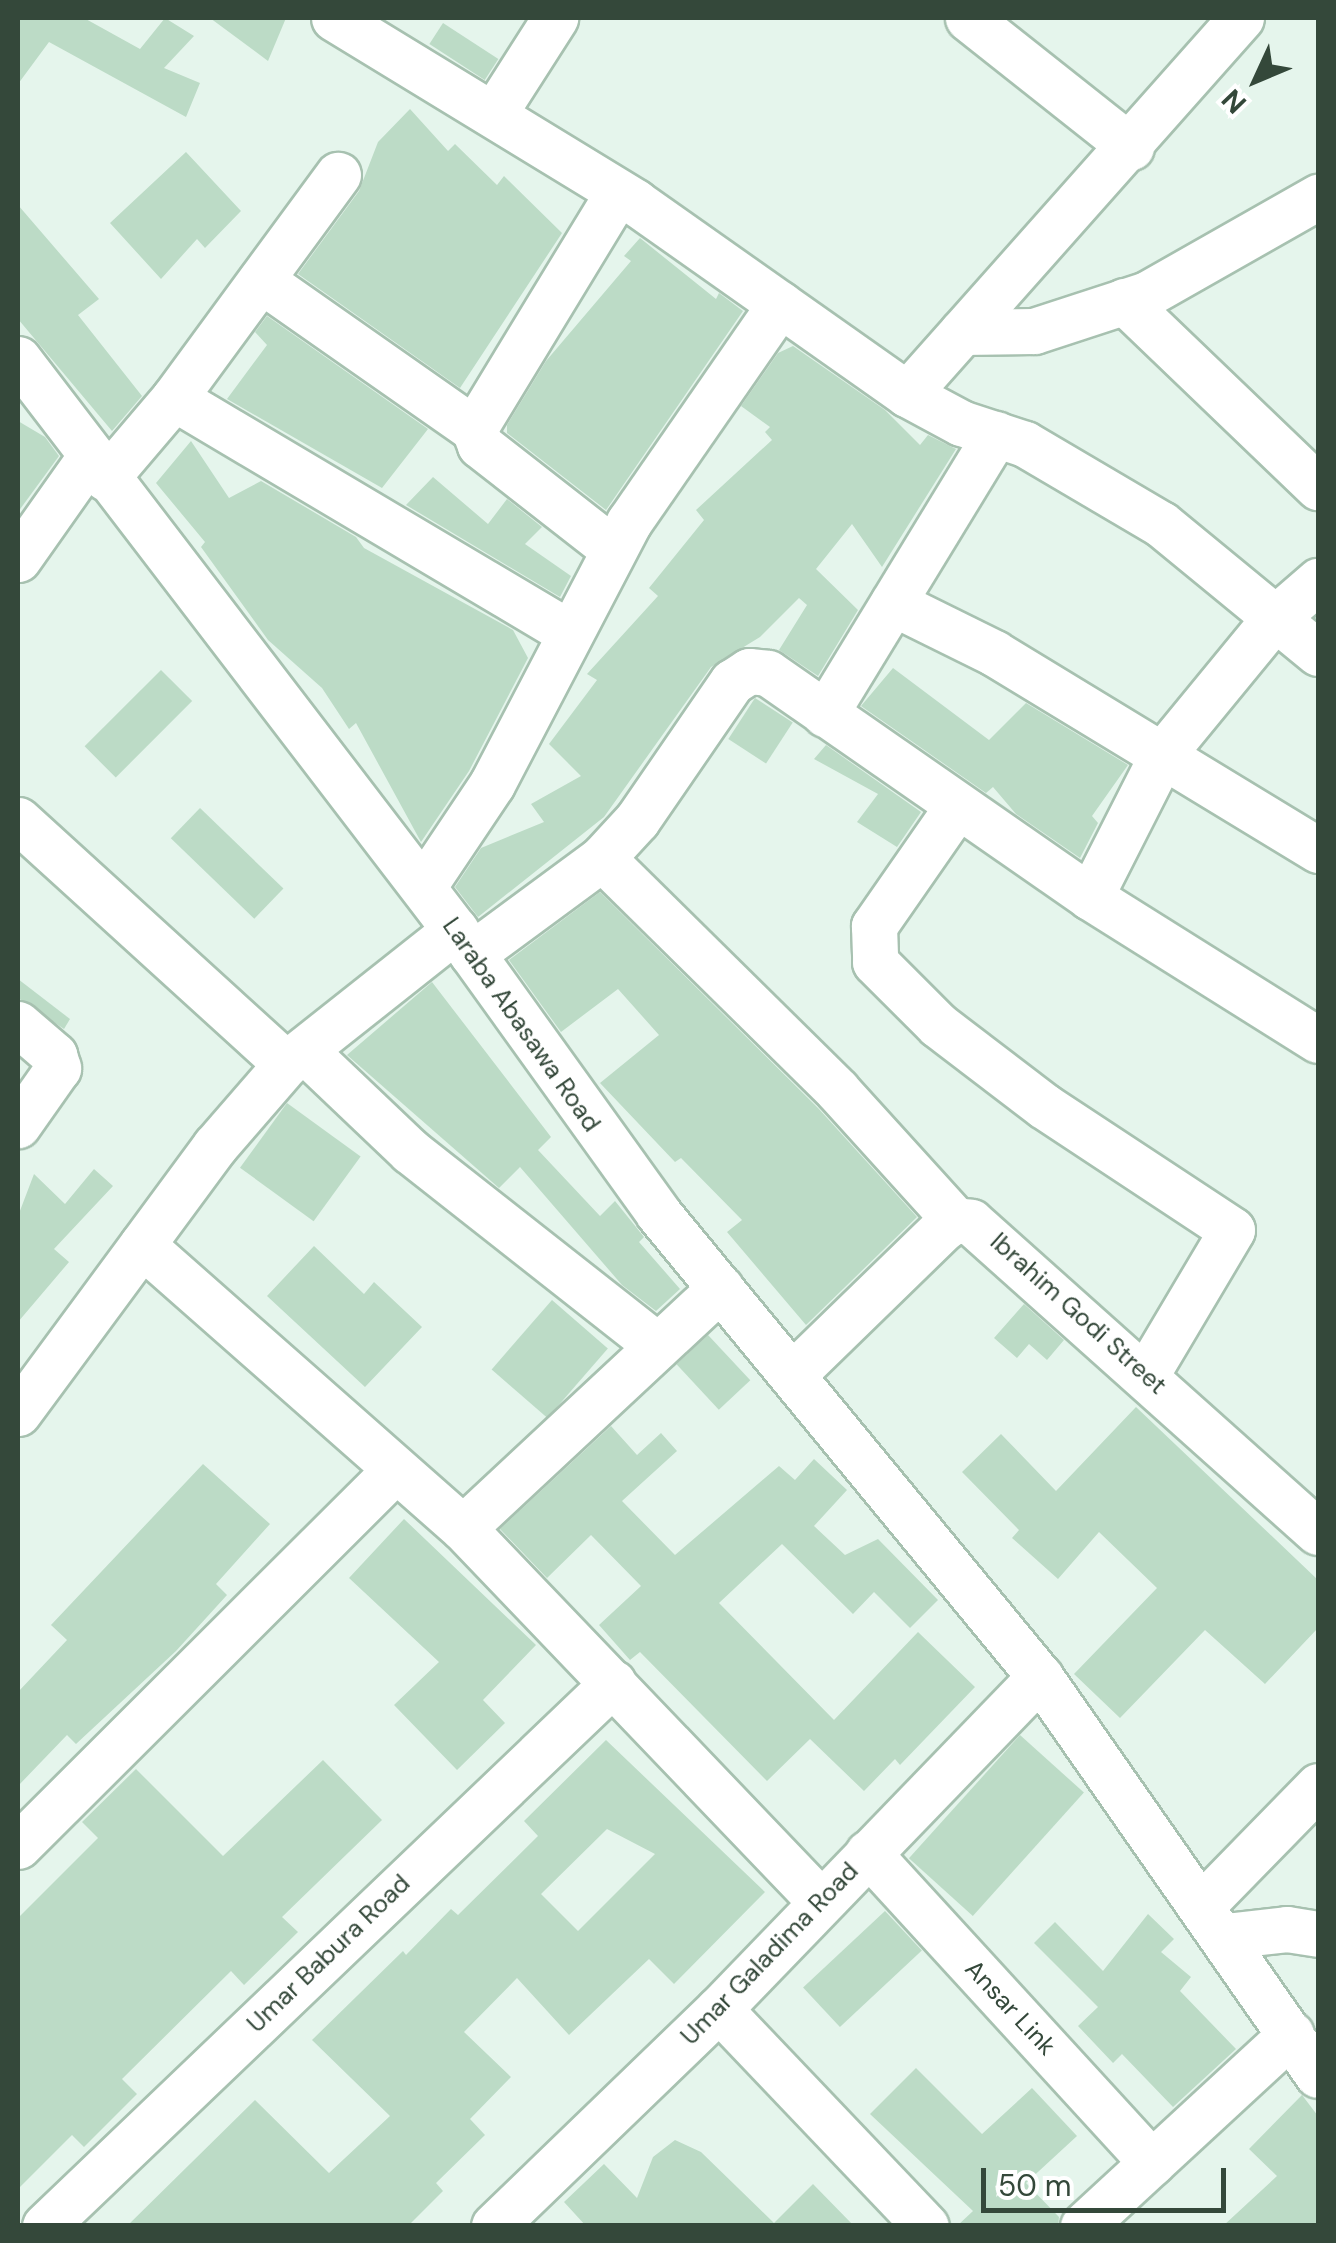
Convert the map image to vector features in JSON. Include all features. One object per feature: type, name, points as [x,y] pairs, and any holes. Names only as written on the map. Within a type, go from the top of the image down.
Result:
[{"type":"street","points":[[334,18],[495,112],[618,192],[906,394],[1025,444],[1161,524],[1273,620],[1318,653]]},
{"type":"street","points":[[968,18],[1132,147]]},
{"type":"street","points":[[906,394],[1132,147],[1241,18]]},
{"type":"street","points":[[495,112],[553,19]]},
{"type":"street","points":[[18,559],[98,468],[174,398],[338,175]]},
{"type":"street","points":[[474,429],[618,192]]},
{"type":"street","points":[[962,332],[1034,331],[1124,302],[1318,197]]},
{"type":"street","points":[[260,280],[474,429],[480,445],[613,549]]},
{"type":"street","points":[[1124,302],[1318,487]]},
{"type":"street","points":[[423,887],[492,784],[613,549],[780,304]]},
{"type":"street","name":"Laraba Abasawa Road","points":[[18,360],[423,887],[568,1096],[720,1288],[1040,1677],[1214,1920],[1318,2075]]},
{"type":"street","points":[[174,398],[569,633]]},
{"type":"street","points":[[825,714],[996,434]]},
{"type":"street","points":[[1090,898],[1162,755],[1273,620],[1318,581]]},
{"type":"street","points":[[893,603],[994,652],[1318,850]]},
{"type":"street","points":[[18,1413],[142,1245],[296,1058],[464,942],[602,858],[637,820],[732,682],[749,671],[768,674],[1090,898],[1318,1040]]},
{"type":"street","points":[[956,808],[874,926],[875,962],[938,1025],[1044,1106],[1232,1230],[1146,1375]]},
{"type":"street","points":[[18,820],[296,1058],[658,1346]]},
{"type":"street","points":[[602,858],[838,1090],[955,1220],[792,1375]]},
{"type":"street","points":[[18,1024],[54,1055],[58,1068],[18,1125]]},
{"type":"street","name":"Ibrahim Godi Street","points":[[955,1220],[984,1229],[1315,1523]]},
{"type":"street","points":[[142,1245],[462,1528],[821,1902]]},
{"type":"street","points":[[462,1528],[720,1288]]},
{"type":"street","points":[[18,1846],[395,1470]]},
{"type":"street","name":"Umar Galadima Road","points":[[506,2221],[719,2009],[1040,1677]]},
{"type":"street","name":"Umar Babura Road","points":[[45,2226],[613,1683]]},
{"type":"street","points":[[1214,1920],[1318,1786]]},
{"type":"street","name":"Ansar Link","points":[[868,1853],[1152,2163]]},
{"type":"street","points":[[1214,1920],[1318,1934]]},
{"type":"street","points":[[719,2009],[926,2226]]},
{"type":"street","points":[[1083,2226],[1291,2034]]},
{"type":"building","points":[[18,18],[84,18],[140,49],[165,18],[194,36],[164,68],[200,83],[186,117],[49,42],[18,84]]},
{"type":"building","points":[[210,18],[286,18],[268,61]]},
{"type":"building","points":[[443,23],[498,59],[485,80],[429,44]]},
{"type":"building","points":[[410,109],[448,151],[455,144],[497,185],[504,176],[562,233],[460,388],[298,274],[359,191],[378,142]]},
{"type":"building","points":[[186,152],[241,211],[205,248],[197,239],[161,279],[110,223]]},
{"type":"building","points":[[18,205],[99,299],[78,315],[142,396],[112,431],[18,319]]},
{"type":"building","points":[[640,238],[716,299],[719,293],[743,311],[606,510],[507,433],[507,425],[546,361],[631,261],[624,256]]},
{"type":"building","points":[[267,316],[428,429],[382,488],[227,399],[267,345],[255,332]]},
{"type":"building","points":[[793,346],[885,410],[920,445],[928,435],[956,449],[882,567],[852,524],[816,569],[858,610],[818,676],[779,650],[807,605],[799,598],[760,637],[711,667],[604,817],[478,917],[455,887],[481,848],[544,822],[531,804],[581,776],[549,744],[597,680],[587,674],[658,596],[649,588],[704,520],[696,510],[772,440],[765,432],[770,427],[741,406],[778,353]]},
{"type":"building","points":[[18,421],[45,437],[59,456],[18,512]]},
{"type":"building","points":[[191,441],[229,498],[261,481],[356,537],[364,548],[513,630],[528,658],[469,771],[421,842],[356,723],[349,729],[322,688],[268,640],[201,547],[205,542],[156,483]]},
{"type":"building","points":[[433,477],[488,524],[507,499],[542,527],[525,544],[571,576],[560,597],[406,505]]},
{"type":"building","points":[[893,668],[989,740],[1026,703],[1128,765],[1092,816],[1098,823],[1080,858],[1016,814],[993,787],[986,793],[861,706]]},
{"type":"building","points":[[161,670],[192,701],[116,777],[85,746]]},
{"type":"building","points":[[755,698],[793,723],[766,764],[728,739]]},
{"type":"building","points":[[826,745],[921,812],[897,847],[857,822],[878,794],[814,759]]},
{"type":"building","points":[[200,808],[283,889],[254,919],[171,838]]},
{"type":"building","points":[[600,892],[818,1108],[917,1217],[806,1325],[727,1232],[742,1220],[681,1158],[675,1162],[600,1083],[659,1035],[618,989],[561,1032],[509,960]]},
{"type":"building","points":[[18,979],[70,1019],[64,1029],[18,998]]},
{"type":"building","points":[[432,982],[551,1137],[538,1150],[600,1216],[615,1201],[644,1237],[639,1242],[680,1289],[656,1311],[622,1285],[520,1167],[499,1188],[347,1055]]},
{"type":"building","points":[[287,1103],[361,1156],[314,1221],[240,1168]]},
{"type":"building","points":[[94,1169],[113,1186],[54,1249],[69,1262],[18,1322],[18,1216],[34,1174],[65,1204]]},
{"type":"building","points":[[314,1246],[364,1294],[374,1282],[422,1327],[365,1387],[267,1296]]},
{"type":"building","points":[[552,1300],[608,1349],[547,1418],[492,1369]]},
{"type":"building","points":[[1024,1304],[1064,1340],[1047,1360],[1029,1344],[1017,1358],[994,1338]]},
{"type":"building","points":[[708,1335],[750,1380],[719,1410],[677,1364]]},
{"type":"building","points":[[1136,1407],[1318,1580],[1318,1628],[1265,1684],[1205,1630],[1120,1718],[1074,1674],[1157,1588],[1099,1532],[1058,1579],[1012,1538],[1019,1530],[962,1472],[1001,1434],[1056,1491]]},
{"type":"building","points":[[611,1426],[637,1455],[661,1433],[677,1451],[622,1501],[675,1555],[779,1466],[795,1480],[814,1459],[847,1490],[814,1526],[845,1555],[878,1539],[938,1600],[910,1628],[874,1592],[853,1614],[782,1544],[719,1603],[834,1720],[918,1632],[975,1687],[900,1765],[895,1759],[864,1791],[810,1739],[767,1781],[640,1652],[630,1660],[599,1625],[641,1586],[591,1535],[547,1578],[500,1529]]},
{"type":"building","points":[[203,1464],[270,1524],[216,1584],[227,1595],[176,1651],[76,1744],[67,1735],[18,1786],[18,1692],[67,1640],[51,1625]]},
{"type":"building","points":[[404,1519],[536,1645],[483,1700],[505,1723],[457,1770],[394,1705],[439,1662],[349,1578]]},
{"type":"building","points":[[1020,1735],[1084,1793],[973,1916],[909,1858]]},
{"type":"building","points":[[606,1740],[765,1892],[674,1984],[649,1959],[569,2035],[517,1978],[464,2032],[511,2077],[470,2119],[485,2135],[436,2183],[443,2191],[408,2226],[127,2226],[255,2100],[329,2173],[390,2116],[312,2040],[403,1951],[406,1955],[451,1909],[458,1915],[538,1836],[524,1821]],"holes":[[[607,1829],[655,1854],[578,1931],[541,1894]]]},
{"type":"building","points":[[323,1760],[382,1820],[282,1917],[298,1932],[244,1985],[231,1971],[122,2079],[137,2094],[84,2147],[72,2135],[18,2189],[18,1918],[98,1838],[82,1822],[136,1769],[223,1856]]},
{"type":"building","points":[[885,1911],[922,1950],[840,2027],[803,1987]]},
{"type":"building","points":[[1148,1914],[1174,1939],[1161,1952],[1191,1977],[1180,1991],[1236,2049],[1173,2107],[1122,2054],[1113,2063],[1078,2026],[1098,2007],[1034,1943],[1055,1922],[1103,1971]]},
{"type":"building","points":[[916,2068],[982,2134],[1032,2088],[1077,2136],[1026,2183],[1059,2217],[1058,2226],[957,2226],[973,2211],[870,2114]]},
{"type":"building","points":[[1302,2095],[1318,2116],[1318,2226],[1223,2226],[1277,2176],[1249,2149]]},
{"type":"building","points":[[675,2140],[701,2152],[774,2223],[813,2184],[854,2226],[586,2226],[564,2202],[604,2164],[637,2198],[653,2157]]}]
